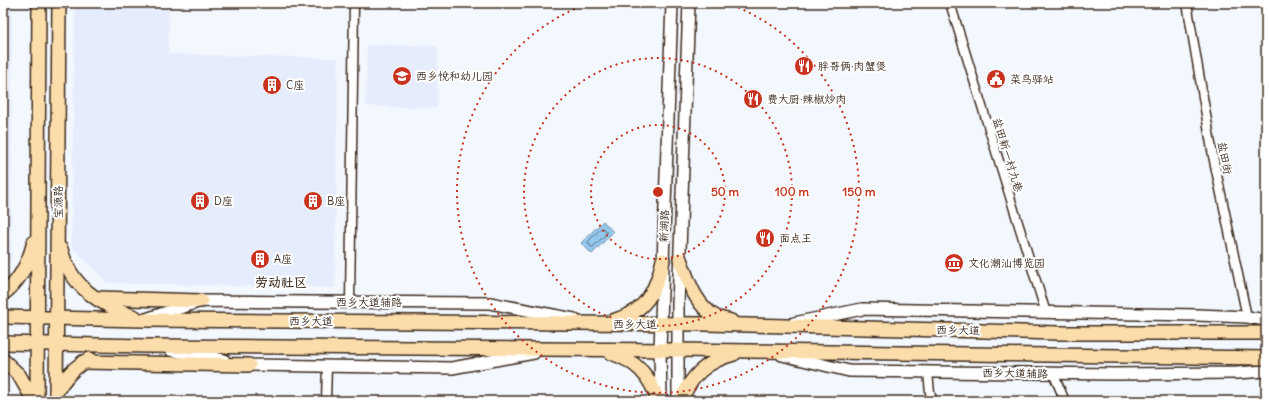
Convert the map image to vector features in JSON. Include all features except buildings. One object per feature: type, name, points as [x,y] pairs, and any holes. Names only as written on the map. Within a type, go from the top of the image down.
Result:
[{"type":"main road","name":"宝源路","points":[[35,401],[37,343],[39,3]]},
{"type":"main road","name":"宝源路","points":[[56,397],[59,3]]},
{"type":"main road","points":[[57,224],[61,250],[65,263],[73,277],[83,289],[96,298],[126,314],[143,320]]},
{"type":"main road","points":[[3,294],[17,281],[25,268],[32,251],[38,225]]},
{"type":"main road","points":[[680,259],[693,292],[702,306],[716,316],[745,326]]},
{"type":"main road","points":[[602,324],[633,312],[645,303],[655,288],[660,276],[663,260]]},
{"type":"main road","points":[[96,298],[201,301]]},
{"type":"main road","name":"西乡大道","points":[[3,317],[143,320],[678,324],[1051,333],[1266,334]]},
{"type":"main road","points":[[3,343],[146,346],[556,348],[1266,358]]},
{"type":"main road","points":[[56,397],[68,375],[83,362],[106,353],[146,346]]},
{"type":"main road","points":[[597,349],[624,357],[633,363],[641,370],[652,386],[659,401]]},
{"type":"main road","points":[[681,401],[692,380],[700,371],[712,362],[722,357],[749,351]]},
{"type":"main road","points":[[83,362],[249,365]]},
{"type":"main road","points":[[5,363],[19,375],[35,401]]},
{"type":"street","points":[[350,302],[354,3]]},
{"type":"street","name":"新湖路","points":[[659,401],[672,3]]},
{"type":"street","name":"新湖路","points":[[678,401],[677,350],[689,3]]},
{"type":"street","name":"盐田新一村九巷","points":[[950,3],[1046,313]]},
{"type":"street","name":"盐田街","points":[[1187,3],[1213,156],[1248,317]]},
{"type":"street","name":"西乡大道辅路","points":[[143,320],[201,301],[490,303],[602,324]]},
{"type":"street","points":[[777,326],[862,309],[1248,317],[1266,320]]},
{"type":"street","points":[[146,346],[249,365],[452,368],[556,348]]},
{"type":"street","name":"西乡大道辅路","points":[[766,351],[849,371],[1053,373],[1230,373],[1266,371]]},
{"type":"street","points":[[326,401],[327,366]]},
{"type":"street","points":[[928,372],[930,393],[933,401]]},
{"type":"street","points":[[1053,373],[1065,401]]},
{"type":"shaded area","points":[[3,3],[12,3],[11,261],[3,269]]},
{"type":"shaded area","points":[[75,3],[169,3],[168,54],[338,58],[335,288],[107,283],[71,246]]},
{"type":"shaded area","name":"西乡悦和幼儿园","points":[[367,45],[438,46],[437,108],[366,106]]},
{"type":"water","points":[[603,221],[613,232],[592,254],[581,243]]},
{"type":"place","name":"胖哥俩·肉蟹煲","points":[[804,66]]},
{"type":"place","name":"西乡悦和幼儿园","points":[[402,76]]},
{"type":"place","name":"菜鸟驿站","points":[[996,79]]},
{"type":"place","name":"C座","points":[[272,85]]},
{"type":"place","name":"费大厨·辣椒炒肉","points":[[753,99]]},
{"type":"place","name":"D座","points":[[200,201]]},
{"type":"place","name":"B座","points":[[313,201]]},
{"type":"place","name":"面点王","points":[[765,238]]},
{"type":"place","name":"A座","points":[[260,259]]},
{"type":"place","name":"文化潮汕博览园","points":[[954,263]]},
{"type":"district","name":"劳动社区","points":[[281,282]]}]
